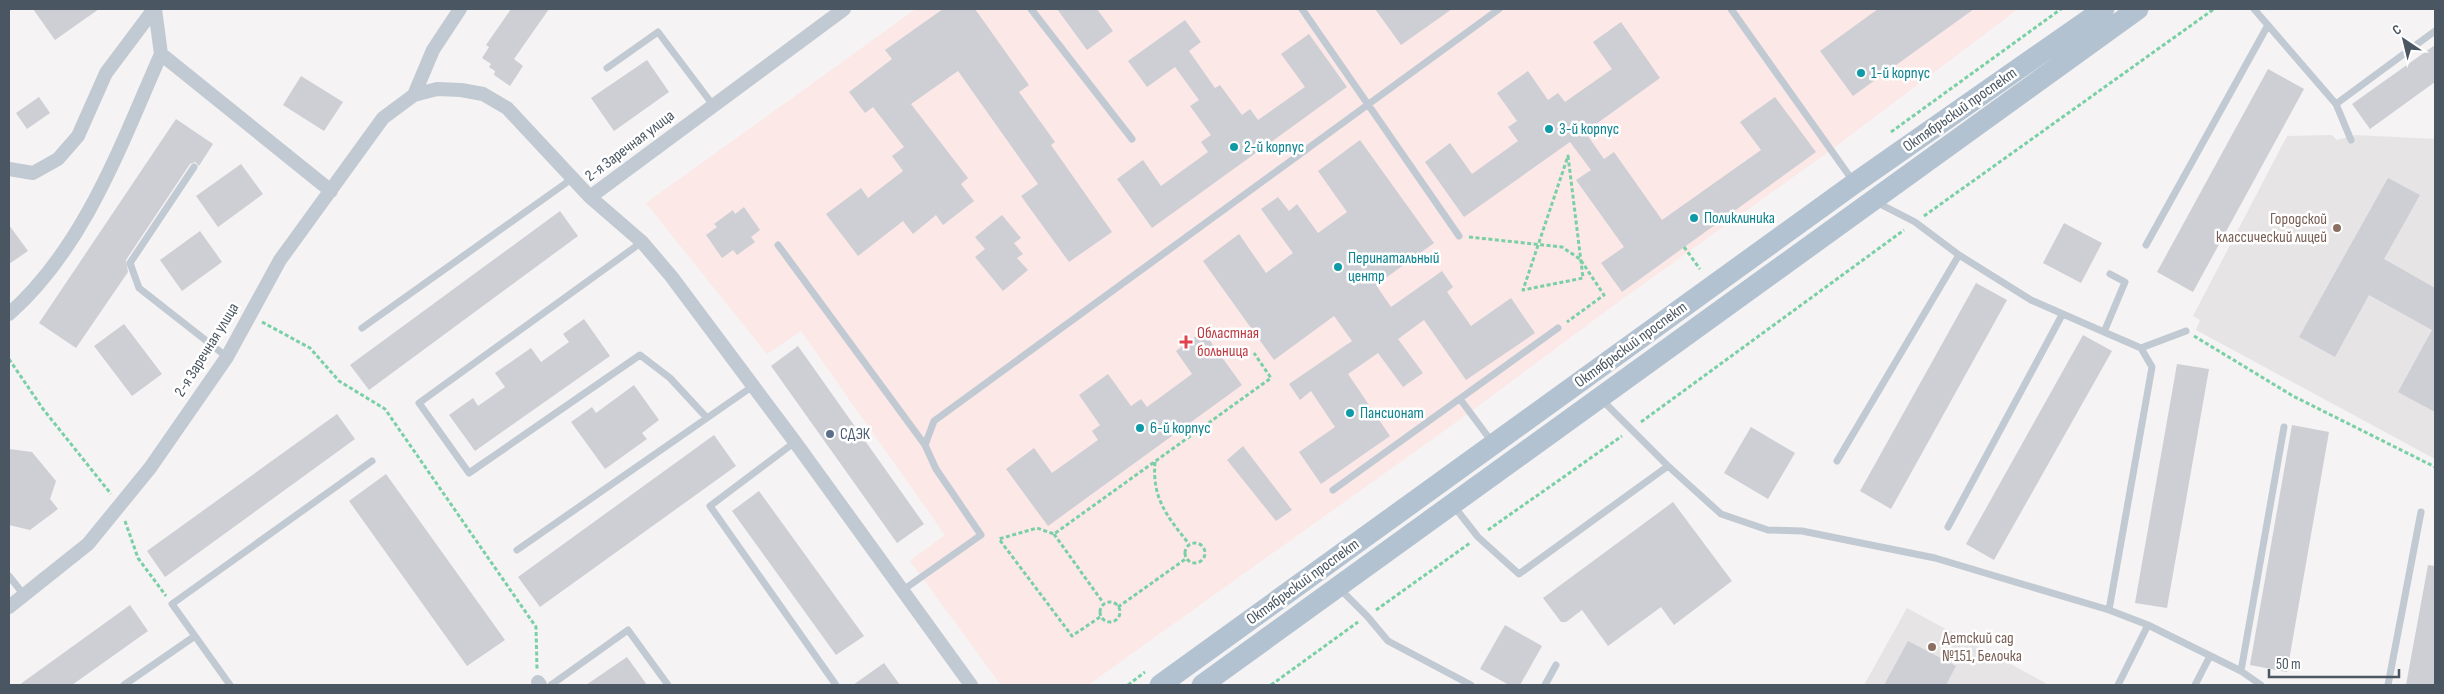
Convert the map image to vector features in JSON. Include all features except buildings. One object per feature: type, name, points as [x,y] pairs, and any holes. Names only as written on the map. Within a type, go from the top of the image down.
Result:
[{"type":"main road","name":"Октябрьский проспект","points":[[1160,685],[1855,183],[2104,9]]},
{"type":"main road","name":"Октябрьский проспект","points":[[1202,685],[1873,201],[2134,10]]},
{"type":"street","points":[[9,314],[24,300],[62,255],[105,181],[161,54],[155,9]]},
{"type":"street","points":[[9,169],[33,173],[58,159],[78,136],[106,73],[155,9]]},
{"type":"street","points":[[414,95],[433,50],[460,9]]},
{"type":"street","name":"2-я Заречная улица","points":[[9,607],[88,544],[150,468],[227,356],[280,260],[383,118],[414,95],[436,90],[461,90],[483,94],[507,108],[590,197],[844,9]]},
{"type":"street","points":[[161,54],[331,190]]},
{"type":"street","points":[[590,197],[642,242],[672,276],[796,442],[971,685]]},
{"type":"lane","points":[[1031,9],[1132,139]]},
{"type":"lane","points":[[1302,9],[1459,236]]},
{"type":"lane","points":[[925,445],[934,422],[1499,9]]},
{"type":"lane","points":[[1731,9],[1855,183]]},
{"type":"lane","points":[[2254,9],[2336,104],[2352,140]]},
{"type":"lane","points":[[2146,245],[2268,25]]},
{"type":"lane","points":[[2336,104],[2435,31]]},
{"type":"lane","points":[[607,68],[658,32],[713,105]]},
{"type":"lane","points":[[194,167],[130,264],[139,288],[227,356]]},
{"type":"lane","points":[[362,328],[573,178]]},
{"type":"lane","points":[[1873,201],[1916,222],[1959,255],[2031,300],[2141,348],[2152,367],[2110,610]]},
{"type":"lane","points":[[642,242],[419,403],[469,473],[640,355],[670,378],[707,418]]},
{"type":"lane","points":[[778,245],[925,445],[936,469],[981,535],[903,590]]},
{"type":"lane","points":[[1837,461],[1959,255]]},
{"type":"lane","points":[[2104,332],[2125,282],[2110,274]]},
{"type":"lane","points":[[1948,527],[2062,315]]},
{"type":"lane","points":[[1333,490],[1558,328]]},
{"type":"lane","points":[[2141,348],[2186,331]]},
{"type":"lane","points":[[517,550],[753,386]]},
{"type":"lane","points":[[1600,398],[1668,466],[1721,514],[1768,530],[1802,530],[1935,558],[2110,610],[2148,625],[2241,671],[2261,685]]},
{"type":"lane","points":[[1460,400],[1494,445]]},
{"type":"lane","points":[[2241,671],[2284,427]]},
{"type":"lane","points":[[796,442],[710,506],[836,685]]},
{"type":"lane","points":[[230,685],[172,604],[372,461]]},
{"type":"lane","points":[[1453,505],[1478,537],[1518,574],[1668,466]]},
{"type":"lane","points":[[2388,685],[2421,512]]},
{"type":"lane","points":[[9,576],[24,595]]},
{"type":"lane","points":[[1339,587],[1388,641],[1471,685]]},
{"type":"lane","points":[[2118,685],[2148,625]]},
{"type":"lane","points":[[540,684],[628,630],[668,685]]},
{"type":"lane","points":[[124,685],[194,636]]},
{"type":"lane","points":[[2194,685],[2210,656]]},
{"type":"lane","points":[[1545,685],[1556,665]]},
{"type":"path","points":[[1271,685],[1631,430],[1916,222],[2214,9]]},
{"type":"path","points":[[1568,156],[1580,259],[1583,278],[1523,290],[1568,156]]},
{"type":"path","points":[[1459,236],[1562,247],[1580,259],[1604,295],[1558,328]]},
{"type":"path","points":[[1684,247],[1700,269]]},
{"type":"path","points":[[250,316],[310,348],[339,381],[385,409],[536,627],[540,684]]},
{"type":"path","points":[[2186,331],[2293,396],[2435,467]]},
{"type":"path","points":[[1054,534],[1271,378],[1254,353]]},
{"type":"path","points":[[9,359],[43,409],[119,505],[138,558],[172,604]]},
{"type":"path","points":[[1155,462],[1154,482],[1162,508],[1189,544],[1201,545],[1206,554],[1200,562],[1196,563],[1187,558]]},
{"type":"path","points":[[1100,617],[1072,636],[999,539],[1037,528],[1054,534],[1104,604]]},
{"type":"path","points":[[1187,558],[1186,549],[1189,544]]},
{"type":"path","points":[[1118,607],[1187,558]]},
{"type":"path","points":[[1104,604],[1108,603],[1118,607]]},
{"type":"path","points":[[1100,617],[1104,604]]},
{"type":"path","points":[[1100,617],[1106,622],[1114,620],[1119,615],[1118,607]]},
{"type":"shaded area","name":"Областная больница","points":[[916,9],[2018,9],[1831,150],[1625,297],[1473,410],[1088,685],[1001,685],[910,561],[945,535],[801,331],[767,354],[646,203]]},
{"type":"shaded area","name":"Городской классический лицей","points":[[2332,135],[2337,140],[2355,135],[2435,139],[2435,459],[2196,330],[2200,320],[2193,316],[2287,136]]},
{"type":"shaded area","name":"Детский сад №151, Белочка","points":[[1907,608],[2049,685],[1864,685]]},
{"type":"place","name":"1-й корпус","points":[[1861,73]]},
{"type":"place","name":"3-й корпус","points":[[1549,129]]},
{"type":"place","name":"2-й корпус","points":[[1234,147]]},
{"type":"place","name":"Поликлиника","points":[[1694,218]]},
{"type":"place","name":"Городской классический лицей","points":[[2337,228]]},
{"type":"place","name":"Перинатальный центр","points":[[1338,267]]},
{"type":"place","name":"Областная больница","points":[[1186,342]]},
{"type":"place","name":"Пансионат","points":[[1350,413]]},
{"type":"place","name":"6-й корпус","points":[[1140,428]]},
{"type":"place","name":"СДЭК","points":[[830,434]]},
{"type":"place","name":"Детский сад №151, Белочка","points":[[1932,647]]}]
